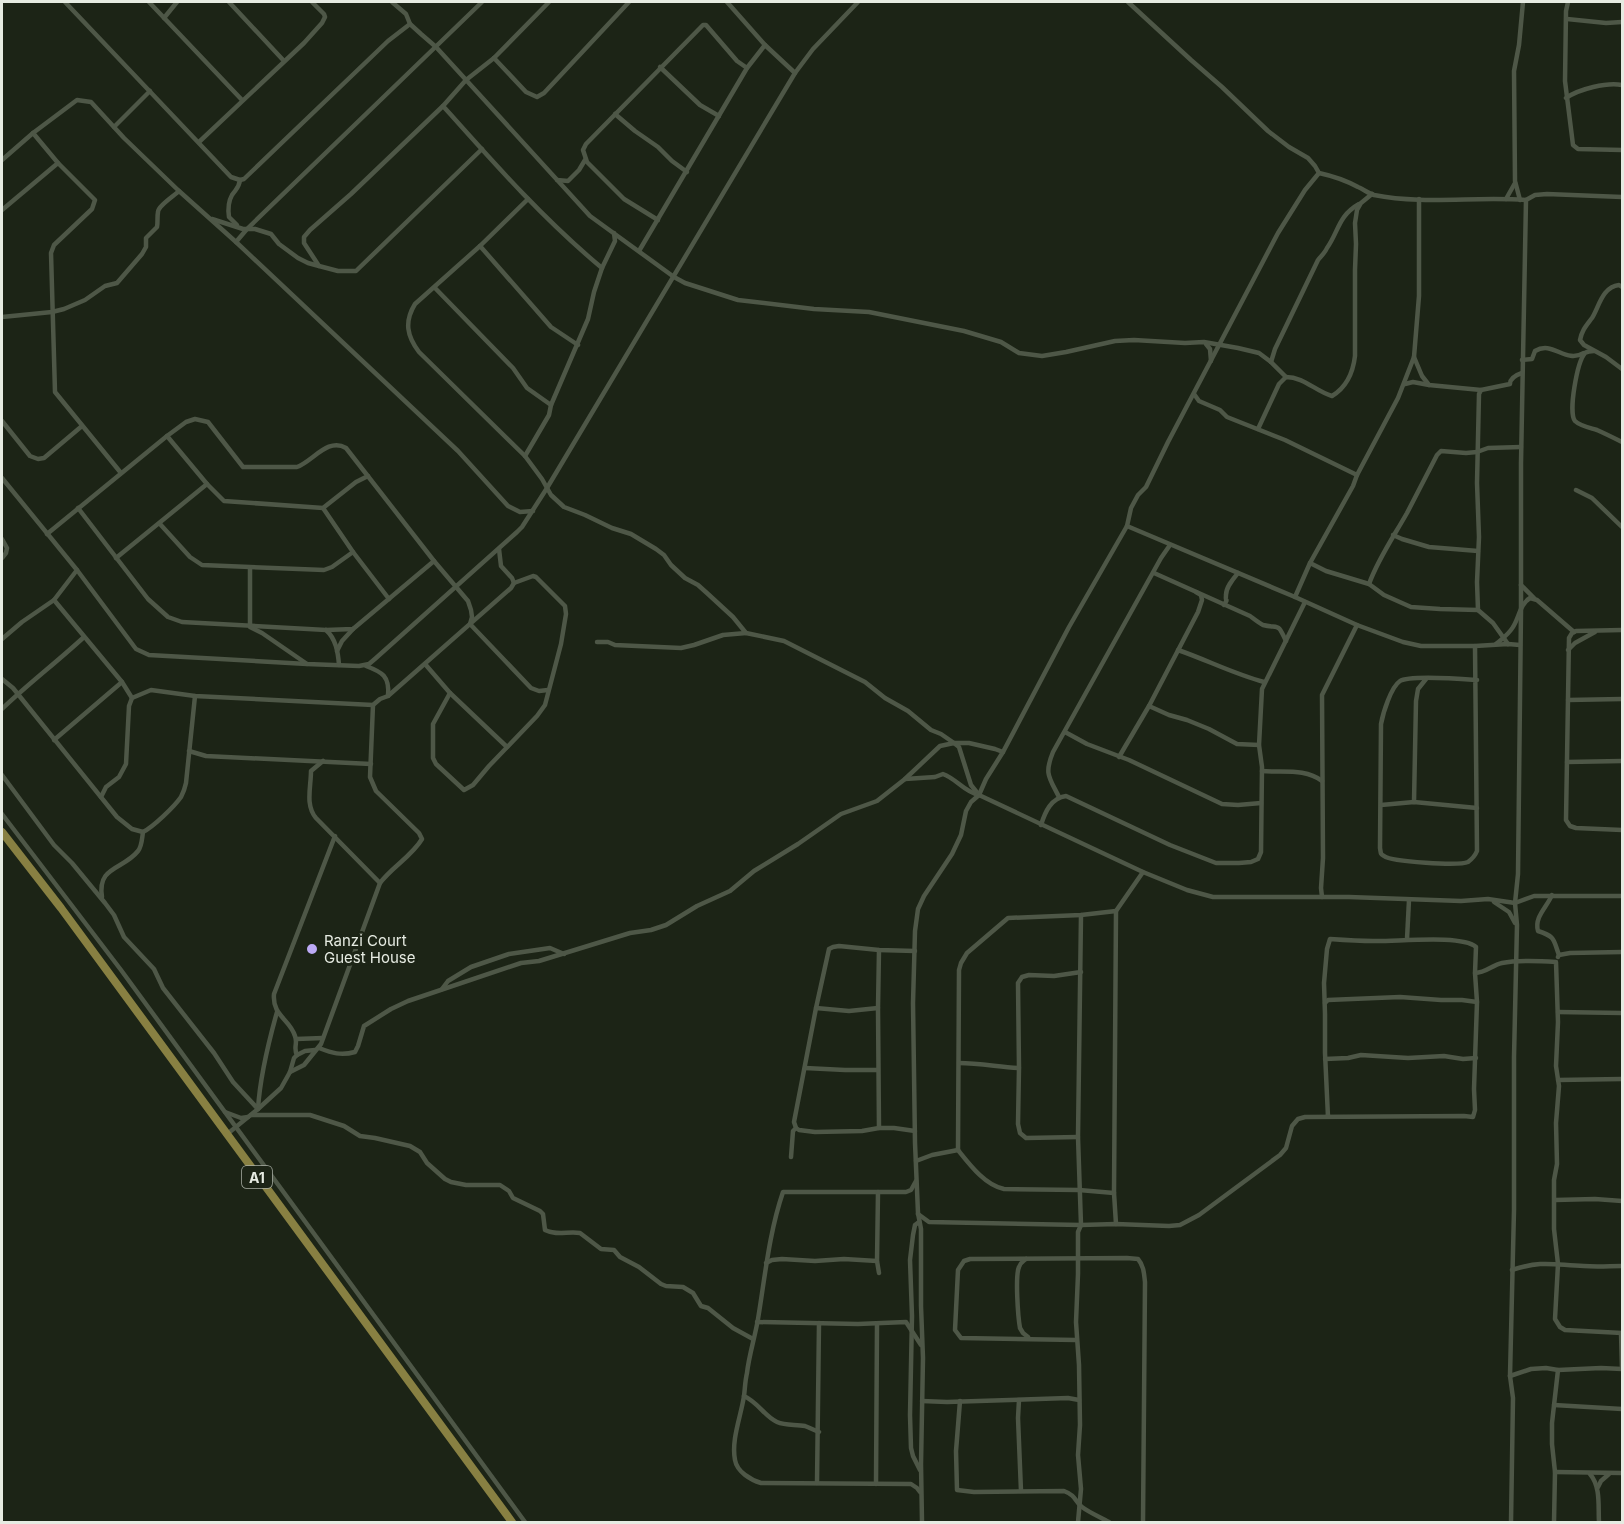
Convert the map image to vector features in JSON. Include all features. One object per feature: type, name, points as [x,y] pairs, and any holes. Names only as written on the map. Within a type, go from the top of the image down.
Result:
[{"type":"highway","name":"A1","points":[[2,831],[512,1522]]},
{"type":"street","points":[[65,2],[231,177],[240,180],[244,179],[388,41],[410,24]]},
{"type":"street","points":[[149,2],[242,100]]},
{"type":"street","points":[[164,18],[177,2]]},
{"type":"street","points":[[229,2],[284,61]]},
{"type":"street","points":[[199,142],[304,43],[324,20],[324,14],[312,2]]},
{"type":"street","points":[[392,2],[406,14],[410,24],[436,47],[590,216],[674,277],[685,283],[738,300],[813,309],[869,312],[964,330],[1001,342],[1019,353],[1042,356],[1115,341],[1204,342],[1259,353],[1286,377],[1302,380],[1332,396],[1346,384],[1355,356],[1355,223],[1357,210],[1361,203]]},
{"type":"street","points":[[238,240],[482,2]]},
{"type":"street","points":[[319,266],[304,243],[304,237],[310,230],[443,106],[466,80],[494,58],[549,2]]},
{"type":"street","points":[[494,58],[526,92],[537,97],[544,93],[629,2]]},
{"type":"street","points":[[727,2],[765,45],[795,73]]},
{"type":"street","points":[[365,666],[522,527],[674,277],[729,180],[751,148],[768,115],[813,49],[858,2]]},
{"type":"street","points":[[1128,2],[1268,131],[1308,158],[1319,173]]},
{"type":"street","points":[[1511,1522],[1514,1398],[1510,1376],[1515,1210],[1517,925],[1515,903],[1518,874],[1521,611],[1523,200],[1515,183],[1514,71],[1519,45],[1522,2]]},
{"type":"street","points":[[1568,2],[1565,85],[1573,145],[1578,149],[1623,150]]},
{"type":"street","points":[[1567,19],[1606,23],[1623,22]]},
{"type":"street","points":[[658,220],[624,199],[585,160],[583,150],[586,144],[703,24],[737,61],[747,68]]},
{"type":"street","points":[[639,251],[747,68],[765,45]]},
{"type":"street","points":[[660,67],[700,105],[719,116]]},
{"type":"street","points":[[1566,98],[1575,91],[1622,84]]},
{"type":"street","points":[[1565,85],[1575,91]]},
{"type":"street","points":[[114,127],[150,91]]},
{"type":"street","points":[[2,160],[77,100],[91,102],[179,191],[208,218],[238,240],[458,451],[508,506],[520,512],[532,511]]},
{"type":"street","points":[[443,106],[528,200],[573,244],[602,268]]},
{"type":"street","points":[[615,114],[687,171]]},
{"type":"street","points":[[33,133],[95,201],[92,209],[52,249],[55,392],[121,473]]},
{"type":"street","points":[[208,218],[240,228],[255,229],[271,234],[279,244],[308,263],[338,271],[356,271],[482,149]]},
{"type":"street","points":[[557,180],[566,181],[579,170],[585,160]]},
{"type":"street","points":[[2,210],[58,163]]},
{"type":"street","points":[[1319,173],[1342,179],[1372,194],[1419,199],[1523,200],[1535,195],[1547,194],[1623,198]]},
{"type":"street","points":[[922,1522],[923,1348],[921,1229],[916,1181],[914,1003],[915,931],[918,909],[952,854],[961,835],[966,811],[979,795],[1069,627],[1127,526],[1131,508],[1138,495],[1146,487],[1278,233],[1305,190],[1319,173]]},
{"type":"street","points":[[240,180],[230,202],[229,217],[240,228]]},
{"type":"street","points":[[566,181],[569,194]]},
{"type":"street","points":[[1506,199],[1515,183]]},
{"type":"street","points":[[2,317],[64,309],[85,300],[105,286],[117,283],[146,247],[146,238],[157,227],[160,207],[179,191]]},
{"type":"street","points":[[1271,362],[1308,280],[1318,260],[1328,248],[1337,226],[1352,208],[1372,194]]},
{"type":"street","points":[[1294,597],[1404,385],[1414,357],[1419,296],[1419,199]]},
{"type":"street","points":[[528,200],[415,304],[408,316],[412,343],[525,456],[556,501],[564,507],[631,534],[656,549],[685,578],[698,585],[733,617],[746,633]]},
{"type":"street","points":[[219,222],[229,217]]},
{"type":"street","points":[[238,240],[240,228]]},
{"type":"street","points":[[525,456],[549,415],[551,405],[578,345],[588,319],[602,268],[615,241],[614,233]]},
{"type":"street","points":[[480,246],[551,327],[578,345]]},
{"type":"street","points":[[1623,287],[1619,285],[1609,288],[1582,331],[1580,340],[1584,345],[1623,369]]},
{"type":"street","points":[[435,288],[513,368],[527,388],[551,405]]},
{"type":"street","points":[[1204,342],[1210,349],[1211,362]]},
{"type":"street","points":[[1584,345],[1584,354],[1574,384],[1573,418],[1576,422],[1623,442]]},
{"type":"street","points":[[1522,360],[1532,359],[1534,351],[1542,347],[1573,357],[1594,351]]},
{"type":"street","points":[[1414,357],[1422,376],[1429,385]]},
{"type":"street","points":[[1404,385],[1413,382],[1481,390],[1510,384],[1514,377],[1522,373]]},
{"type":"street","points":[[1258,429],[1279,384],[1286,377]]},
{"type":"street","points":[[1478,610],[1477,452],[1481,390]]},
{"type":"street","points":[[1194,394],[1199,401],[1220,410],[1227,417],[1357,475]]},
{"type":"street","points":[[47,534],[167,436],[186,422],[195,419],[208,422],[243,467],[297,467],[324,449],[339,444],[346,448],[468,601],[471,610],[470,624],[531,688],[539,691],[548,690]]},
{"type":"street","points":[[2,421],[30,456],[38,459],[44,458],[82,426]]},
{"type":"street","points":[[167,436],[224,501],[323,508],[356,482],[368,476]]},
{"type":"street","points":[[1369,584],[1373,572],[1437,455],[1442,451],[1466,453],[1488,448],[1521,447]]},
{"type":"street","points":[[2,477],[77,570],[136,649],[149,655],[322,666],[365,666],[386,677],[388,696]]},
{"type":"street","points":[[116,558],[207,484]]},
{"type":"street","points":[[1576,490],[1592,498],[1623,527]]},
{"type":"street","points":[[78,508],[148,599],[174,620],[250,627],[353,629]]},
{"type":"street","points":[[323,508],[389,599]]},
{"type":"street","points":[[160,524],[190,557],[202,565],[324,570],[353,552]]},
{"type":"street","points":[[1127,526],[1357,625],[1403,642],[1421,646],[1520,645]]},
{"type":"street","points":[[1393,535],[1402,540],[1429,547],[1478,551]]},
{"type":"street","points":[[2,539],[8,548],[2,558]]},
{"type":"street","points":[[1059,797],[1047,771],[1053,752],[1170,545]]},
{"type":"street","points":[[499,549],[501,566]]},
{"type":"street","points":[[487,559],[501,566],[514,583]]},
{"type":"street","points":[[337,651],[342,641],[353,629],[434,561]]},
{"type":"street","points":[[1310,563],[1326,571],[1369,584],[1384,595],[1411,607],[1478,610],[1493,623],[1508,644]]},
{"type":"street","points":[[250,568],[250,627]]},
{"type":"street","points":[[2,639],[54,600],[77,570]]},
{"type":"street","points":[[1154,573],[1250,616],[1262,625],[1277,627],[1286,640]]},
{"type":"street","points":[[1224,605],[1227,601],[1228,589],[1238,573]]},
{"type":"street","points":[[101,797],[106,787],[119,777],[126,764],[129,706],[132,698],[151,690],[195,696],[373,705],[388,696],[425,664],[512,588],[514,583],[536,577],[565,606],[566,614],[561,645],[545,705],[473,785],[464,790],[433,758],[433,724],[450,693]]},
{"type":"street","points":[[1521,585],[1574,632]]},
{"type":"street","points":[[1119,757],[1149,706],[1198,612],[1202,600],[1201,595],[1196,592]]},
{"type":"street","points":[[1496,644],[1514,626],[1527,600],[1534,598]]},
{"type":"street","points":[[54,600],[122,681],[132,698]]},
{"type":"street","points":[[1041,825],[1049,807],[1059,797],[1066,796],[1170,845],[1216,862],[1227,864],[1251,862],[1258,859],[1262,852],[1262,771],[1259,745],[1262,689],[1305,602]]},
{"type":"street","points":[[1322,897],[1323,695],[1357,625]]},
{"type":"street","points":[[250,627],[307,664]]},
{"type":"street","points":[[267,627],[269,638]]},
{"type":"street","points":[[326,630],[335,641],[339,665]]},
{"type":"street","points":[[1568,650],[1575,643],[1598,630]]},
{"type":"street","points":[[1623,630],[1576,631],[1569,638],[1566,820],[1570,826],[1576,828],[1623,830]]},
{"type":"street","points":[[597,642],[681,648],[723,635],[746,633],[784,641],[865,682],[885,698],[908,711],[931,730],[954,743],[959,747],[971,785],[979,795]]},
{"type":"street","points":[[2,708],[84,637]]},
{"type":"street","points":[[1475,646],[1477,680],[1477,851],[1466,863],[1426,863],[1386,858],[1381,853],[1381,724],[1384,708],[1402,680],[1414,678],[1477,680]]},
{"type":"street","points":[[1178,650],[1229,671],[1264,682]]},
{"type":"street","points":[[425,664],[450,693],[507,747]]},
{"type":"street","points":[[2,679],[13,688],[117,817],[126,825],[143,832],[150,829],[180,798],[186,783],[195,696]]},
{"type":"street","points":[[1414,802],[1416,701],[1418,689],[1427,679]]},
{"type":"street","points":[[54,740],[122,681]]},
{"type":"street","points":[[1568,700],[1623,699]]},
{"type":"street","points":[[290,1072],[310,1059],[323,1038],[380,884],[387,873],[422,839],[414,827],[376,791],[370,777],[373,705]]},
{"type":"street","points":[[1149,706],[1209,729],[1237,744],[1259,745]]},
{"type":"street","points":[[1065,732],[1222,804],[1261,803]]},
{"type":"street","points":[[226,1135],[281,1088],[297,1055],[317,1049],[335,1054],[355,1052],[364,1026],[390,1009],[521,963],[539,961],[630,933],[666,925],[697,906],[730,891],[754,871],[841,814],[877,801],[905,779],[940,746],[969,743],[1003,752]]},
{"type":"street","points":[[189,751],[206,756],[371,764]]},
{"type":"street","points":[[300,760],[311,771],[310,809],[380,884]]},
{"type":"street","points":[[311,771],[324,761]]},
{"type":"street","points":[[1567,762],[1623,761]]},
{"type":"street","points":[[1262,771],[1294,771],[1309,774],[1323,782]]},
{"type":"street","points":[[905,779],[935,777],[943,774],[966,790],[1143,872],[1186,890],[1213,897],[1461,901],[1488,899],[1515,903],[1534,896],[1623,896]]},
{"type":"street","points":[[2,775],[54,845],[72,863],[114,915],[124,937],[154,969],[163,988],[214,1053],[233,1082],[258,1109]]},
{"type":"street","points":[[1381,805],[1414,802],[1477,808]]},
{"type":"street","points":[[2,814],[121,970],[525,1522]]},
{"type":"street","points":[[102,900],[101,885],[104,877],[140,849],[143,832]]},
{"type":"street","points":[[297,1055],[294,1048],[295,1035],[277,1012],[273,1002],[274,994],[335,837]]},
{"type":"street","points":[[1116,1224],[1114,1193],[1116,912],[1143,872]]},
{"type":"street","points":[[1510,1376],[1546,1368],[1558,1370],[1622,1369],[1622,1333],[1565,1330],[1555,1319],[1558,1264],[1554,1229],[1558,1080],[1556,962],[1559,955],[1554,939],[1550,935],[1538,932],[1536,928],[1536,922],[1552,895]]},
{"type":"street","points":[[1488,899],[1509,912],[1517,925]]},
{"type":"street","points":[[1407,939],[1409,900]]},
{"type":"street","points":[[1114,1193],[996,1187],[986,1180],[958,1150],[959,970],[960,963],[967,953],[1008,918],[1116,912]]},
{"type":"street","points":[[1078,1522],[1081,1489],[1078,1455],[1079,1365],[1076,1340],[1078,1232],[1081,1225],[1078,1190],[1078,1137],[1081,915]]},
{"type":"street","points":[[918,1214],[929,1222],[1180,1225],[1191,1220],[1280,1155],[1286,1148],[1292,1126],[1298,1119],[1305,1117],[1328,1118],[1454,1116],[1473,1117],[1477,1002],[1476,947],[1470,943],[1407,939],[1375,942],[1330,939],[1324,983],[1328,1118]]},
{"type":"street","points":[[915,951],[839,946],[831,948],[828,952],[794,1122],[796,1128],[800,1130],[815,1132],[862,1131],[879,1128],[915,1131]]},
{"type":"street","points":[[442,989],[448,981],[471,967],[508,954],[550,948],[564,954]]},
{"type":"street","points":[[879,950],[879,1128]]},
{"type":"street","points":[[1559,955],[1623,952]]},
{"type":"street","points":[[1475,973],[1482,973],[1494,965],[1503,963],[1556,962]]},
{"type":"street","points":[[1078,1137],[1026,1138],[1020,1134],[1018,1124],[1018,983],[1022,977],[1029,975],[1054,976],[1081,972]]},
{"type":"street","points":[[1325,1003],[1335,999],[1400,997],[1477,1002]]},
{"type":"street","points":[[816,1008],[849,1011],[878,1008]]},
{"type":"street","points":[[258,1109],[261,1078],[277,1012]]},
{"type":"street","points":[[1558,1012],[1623,1013]]},
{"type":"street","points":[[296,1039],[323,1038]]},
{"type":"street","points":[[1325,1059],[1361,1055],[1476,1058]]},
{"type":"street","points":[[959,1063],[1019,1068]]},
{"type":"street","points":[[805,1068],[879,1070]]},
{"type":"street","points":[[1558,1080],[1623,1079]]},
{"type":"street","points":[[223,1111],[241,1118],[316,1116],[344,1126],[360,1136],[410,1146],[416,1149],[427,1163],[445,1179],[466,1185],[500,1185],[509,1191],[513,1198],[540,1211],[544,1219],[544,1228],[548,1232],[580,1233],[601,1249],[614,1250],[620,1257],[639,1267],[661,1284],[683,1287],[693,1293],[701,1306],[717,1314],[733,1328],[753,1339]]},
{"type":"street","points":[[791,1157],[793,1131],[796,1128]]},
{"type":"street","points":[[916,1161],[958,1150]]},
{"type":"street","points":[[916,1181],[911,1190],[906,1192],[783,1192],[766,1263],[734,1457],[739,1470],[761,1483],[911,1484],[916,1483],[921,1474]]},
{"type":"street","points":[[878,1192],[877,1261],[879,1273]]},
{"type":"street","points":[[906,1192],[918,1204]]},
{"type":"street","points":[[1555,1200],[1595,1199],[1623,1202]]},
{"type":"street","points":[[919,1222],[915,1225],[910,1260],[912,1316],[910,1438],[913,1456],[921,1474]]},
{"type":"street","points":[[921,1229],[929,1222]]},
{"type":"street","points":[[766,1263],[782,1259],[877,1261]]},
{"type":"street","points":[[1076,1340],[961,1338],[955,1330],[958,1270],[963,1261],[969,1259],[1138,1259],[1143,1267],[1145,1282],[1143,1522]]},
{"type":"street","points":[[1026,1259],[1018,1269],[1017,1284],[1020,1328],[1029,1338]]},
{"type":"street","points":[[1512,1270],[1534,1264],[1550,1263],[1623,1266]]},
{"type":"street","points":[[757,1322],[877,1324],[906,1322],[921,1306]]},
{"type":"street","points":[[906,1322],[923,1348]]},
{"type":"street","points":[[817,1483],[819,1323]]},
{"type":"street","points":[[876,1484],[877,1324]]},
{"type":"street","points":[[1554,1522],[1555,1472],[1552,1444],[1558,1370]]},
{"type":"street","points":[[744,1396],[754,1401],[775,1421],[782,1424],[805,1426],[819,1432]]},
{"type":"street","points":[[922,1401],[1068,1398],[1079,1400]]},
{"type":"street","points":[[1019,1400],[1021,1491]]},
{"type":"street","points":[[960,1401],[956,1451],[957,1490],[974,1492],[1064,1491],[1076,1497],[1080,1506],[1109,1522]]},
{"type":"street","points":[[1554,1405],[1623,1409]]},
{"type":"street","points":[[1555,1472],[1623,1473]]},
{"type":"street","points":[[1590,1474],[1598,1487],[1599,1522]]},
{"type":"street","points":[[1598,1487],[1601,1481],[1610,1474]]},
{"type":"street","points":[[911,1484],[921,1493]]},
{"type":"place","name":"Ranzi Court Guest House","points":[[312,949]]}]
